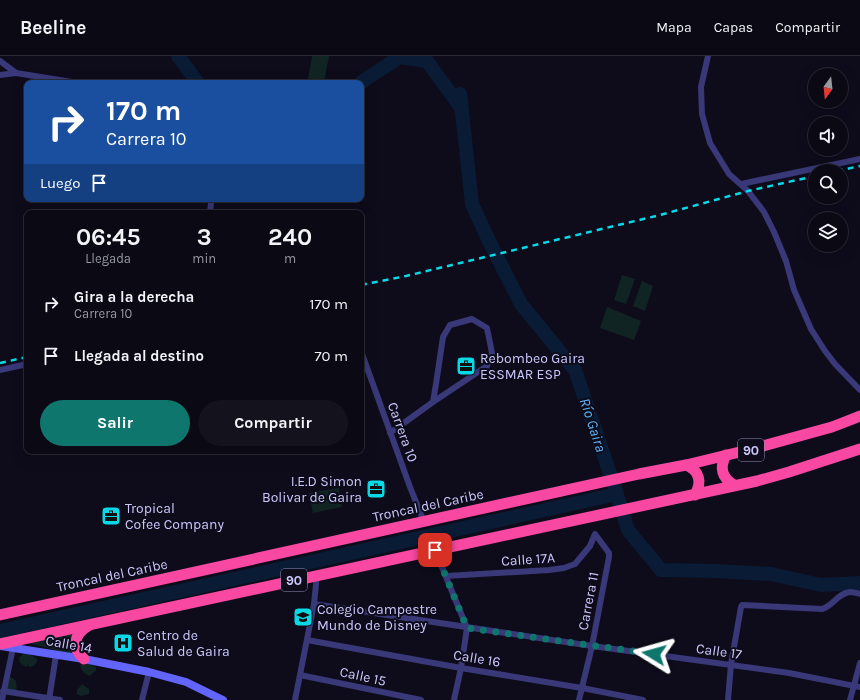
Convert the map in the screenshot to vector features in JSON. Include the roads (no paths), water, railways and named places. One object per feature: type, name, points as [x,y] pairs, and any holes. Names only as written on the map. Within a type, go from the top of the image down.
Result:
[{"type":"highway","name":"Troncal del Caribe","points":[[0,615],[726,456],[832,427],[860,416]]},
{"type":"highway","name":"90","points":[[0,645],[91,624],[695,494],[790,472],[860,449]]},
{"type":"highway","points":[[726,456],[722,465],[723,475],[734,485]]},
{"type":"highway","points":[[790,472],[830,465],[860,457]]},
{"type":"highway","points":[[686,465],[691,467],[698,475],[699,485],[695,494]]},
{"type":"highway","points":[[84,659],[77,651],[76,640],[81,630],[91,624]]},
{"type":"main road","name":"Calle 14","points":[[0,645],[84,659],[149,672],[186,682],[223,700]]},
{"type":"street","points":[[708,56],[701,87],[702,114],[710,143],[729,174],[753,196],[764,212],[786,261],[794,290],[811,329],[824,351],[860,390]]},
{"type":"street","points":[[0,61],[16,73]]},
{"type":"street","points":[[0,74],[16,73],[59,80]]},
{"type":"street","points":[[741,184],[860,159]]},
{"type":"street","points":[[390,433],[432,402],[487,366],[492,353],[486,328],[472,319],[450,325],[443,337],[432,402]]},
{"type":"street","name":"Carrera 10","points":[[364,359],[424,522]]},
{"type":"street","points":[[0,370],[24,365]]},
{"type":"street","name":"Calle 17A","points":[[446,576],[564,568],[575,564],[590,546],[595,534]]},
{"type":"street","name":"Carrera 11","points":[[579,700],[592,646],[609,557],[609,553],[595,534]]},
{"type":"street","points":[[435,550],[467,628],[461,668],[454,700]]},
{"type":"street","points":[[295,700],[308,640],[317,575]]},
{"type":"street","points":[[728,700],[731,664],[742,605],[822,609],[827,607],[841,595],[850,592],[860,594]]},
{"type":"street","name":"Calle 17","points":[[314,604],[592,646],[731,664],[857,686]]},
{"type":"street","name":"Calle 16","points":[[308,640],[644,700]]},
{"type":"street","points":[[2,700],[13,648]]},
{"type":"street","points":[[49,699],[56,655]]},
{"type":"street","points":[[850,700],[857,686],[860,663]]},
{"type":"street","points":[[142,700],[149,672]]},
{"type":"street","name":"Calle 15","points":[[300,675],[421,700]]},
{"type":"street","points":[[3,691],[60,700]]},
{"type":"waterway","name":"Río Gaira","points":[[178,56],[196,80]]},
{"type":"waterway","name":"Río Gaira","points":[[364,80],[400,57],[427,61],[462,109]]},
{"type":"waterway","points":[[0,631],[617,494],[575,370],[521,304],[472,204],[460,94]]},
{"type":"waterway","name":"Río Gaira","points":[[618,498],[628,530],[661,570],[771,574],[821,585],[860,583]]},
{"type":"railway","points":[[848,169],[860,166]]},
{"type":"railway","points":[[364,284],[406,276],[660,215],[748,191],[808,178]]},
{"type":"railway","points":[[0,363],[24,358]]},
{"type":"place","name":"Rebombeo Gaira ESSMAR ESP","points":[[466,366]]},
{"type":"place","name":"I.E.D Simon Bolivar de Gaira","points":[[376,489]]},
{"type":"place","name":"Tropical Cofee Company","points":[[111,516]]},
{"type":"place","name":"Colegio Campestre Mundo de Disney","points":[[303,617]]},
{"type":"place","name":"Centro de Salud de Gaira","points":[[123,643]]}]
